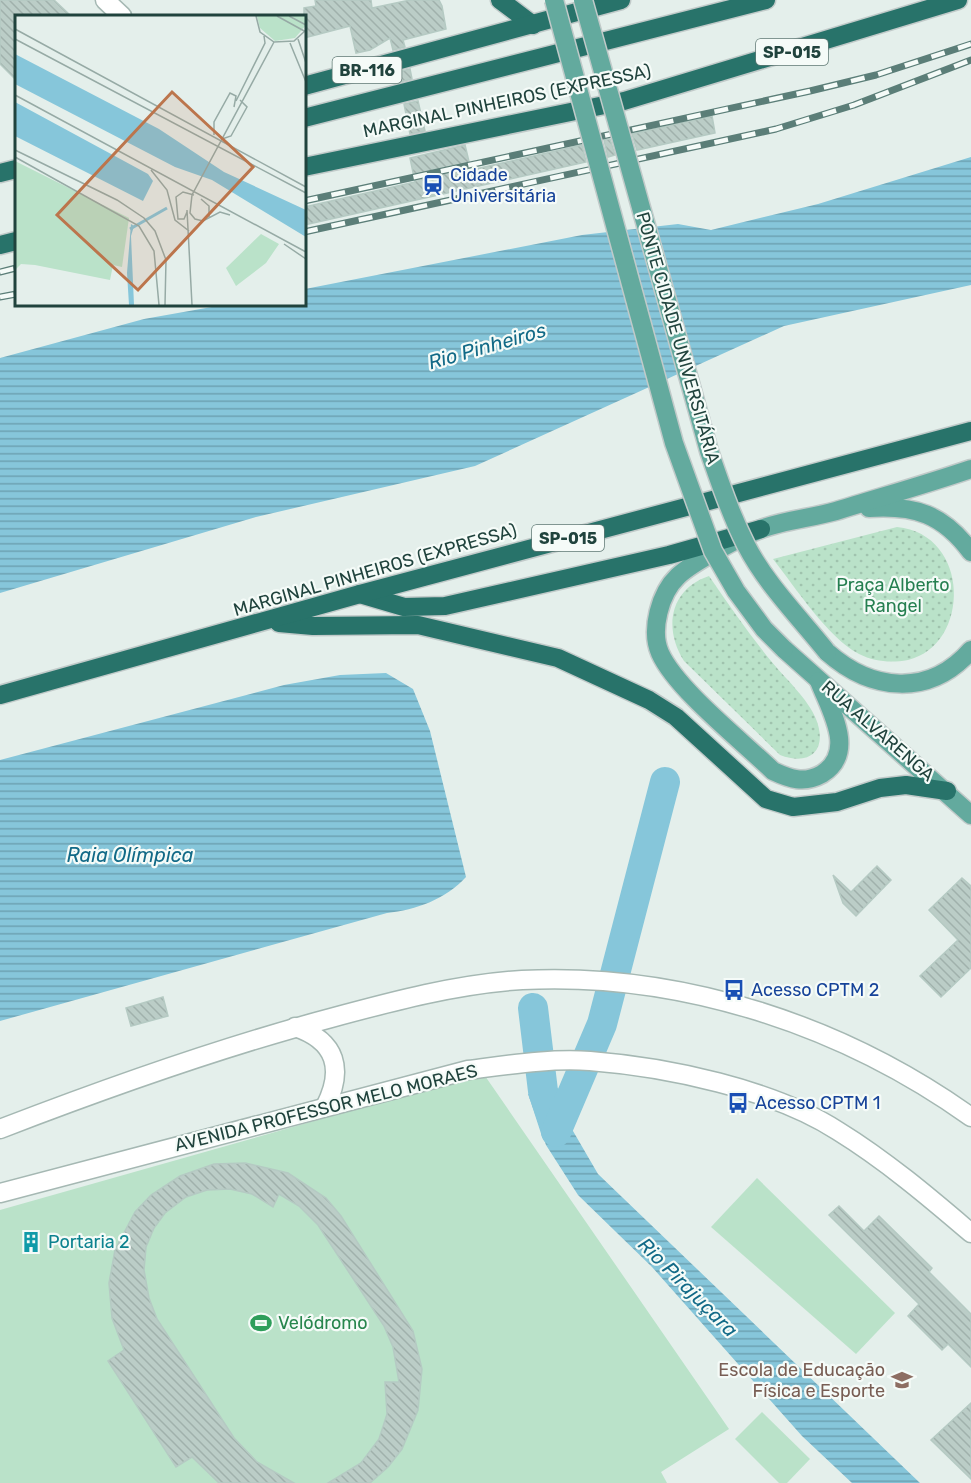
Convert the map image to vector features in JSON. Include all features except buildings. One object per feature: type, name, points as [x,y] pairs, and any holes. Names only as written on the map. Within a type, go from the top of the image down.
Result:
[{"type":"highway","points":[[500,0],[533,25]]},
{"type":"highway","points":[[306,117],[766,0]]},
{"type":"highway","name":"MARGINAL PINHEIROS (EXPRESSA)","points":[[306,167],[353,155],[559,116],[652,94],[958,0]]},
{"type":"highway","name":"BR-116","points":[[306,85],[533,25],[613,1]]},
{"type":"highway","points":[[0,173],[15,168]]},
{"type":"highway","name":"MARGINAL PINHEIROS (EXPRESSA)","points":[[0,695],[268,622],[360,594],[971,431]]},
{"type":"highway","points":[[360,594],[404,607],[445,606],[669,555],[761,529]]},
{"type":"highway","points":[[268,622],[313,626],[418,625],[558,658],[641,695],[676,717],[766,799],[793,807],[837,802],[888,787],[906,785],[946,791]]},
{"type":"main road","name":"PONTE CIDADE UNIVERSITÁRIA","points":[[554,0],[678,453],[713,551],[736,591],[764,629],[784,649]]},
{"type":"main road","name":"PONTE CIDADE UNIVERSITÁRIA","points":[[583,0],[709,451],[727,503],[747,547],[760,567],[827,651],[860,676],[886,684],[909,683],[933,677],[971,650]]},
{"type":"main road","points":[[819,681],[839,735],[840,749],[836,760],[828,770],[815,778],[799,781],[773,771],[686,688],[660,652],[656,623],[668,587],[694,565],[761,529],[826,514],[971,468]]},
{"type":"main road","points":[[826,514],[870,508],[910,508],[929,514],[948,526],[971,552]]},
{"type":"main road","name":"RUA ALVARENGA","points":[[784,649],[971,815]]},
{"type":"street","points":[[105,0],[121,15]]},
{"type":"street","points":[[0,1128],[195,1057],[295,1027],[413,996],[464,986],[523,980],[572,980],[685,991],[728,1000],[853,1048],[923,1086],[971,1117]]},
{"type":"street","points":[[295,1027],[318,1038],[333,1055],[336,1081],[325,1107]]},
{"type":"street","name":"AVENIDA PROFESSOR MELO MORAES","points":[[0,1193],[468,1070],[535,1062],[589,1061],[640,1068],[744,1089],[799,1110],[838,1131],[921,1191],[971,1233]]},
{"type":"green space","name":"Praça Alberto Rangel","points":[[897,527],[921,534],[939,549],[950,568],[954,590],[952,613],[943,634],[929,650],[908,660],[883,661],[859,654],[835,636],[773,559]]},
{"type":"green space","points":[[709,576],[771,661],[813,712],[820,739],[814,753],[808,757],[800,759],[780,755],[684,661],[674,636],[672,623],[674,611],[678,600],[686,590]]},
{"type":"green space","points":[[483,1073],[729,1429],[661,1472],[667,1483],[0,1483],[0,1210]]},
{"type":"green space","points":[[757,1178],[895,1313],[856,1354],[711,1227]]},
{"type":"green space","points":[[762,1412],[810,1459],[787,1483],[779,1483],[735,1439]]},
{"type":"water","name":"Rio Pinheiros","points":[[971,157],[971,285],[784,326],[475,466],[256,517],[0,593],[0,358],[144,319],[217,306],[306,306],[306,289],[582,235],[678,224],[711,230],[818,204]]},
{"type":"water","name":"Raia Olímpica","points":[[386,673],[413,689],[430,731],[466,877],[458,885],[430,902],[409,909],[387,913],[0,1021],[0,760],[284,685],[340,675]]},
{"type":"water","points":[[559,1089],[566,1119],[598,1174],[920,1483],[852,1483],[802,1436],[652,1267],[578,1195],[546,1145],[528,1094]]},
{"type":"waterway","name":"Rio Pirajuçara","points":[[556,1132],[602,1024],[665,782]]},
{"type":"waterway","name":"Rio Pirajuçara","points":[[533,1008],[543,1091],[556,1131]]},
{"type":"railway","points":[[306,201],[810,91],[876,75],[971,44]]},
{"type":"railway","points":[[306,232],[776,129],[854,105],[971,60]]},
{"type":"railway","points":[[0,272],[15,268]]},
{"type":"railway","points":[[0,297],[15,294]]},
{"type":"place","name":"Cidade Universitária","points":[[433,185]]},
{"type":"place","name":"Acesso CPTM 2","points":[[734,990]]},
{"type":"place","name":"Acesso CPTM 1","points":[[738,1103]]},
{"type":"place","name":"Portaria 2","points":[[31,1242]]},
{"type":"place","name":"Velódromo","points":[[261,1323]]},
{"type":"place","name":"Escola de Educação Física e Esporte","points":[[902,1380]]}]
